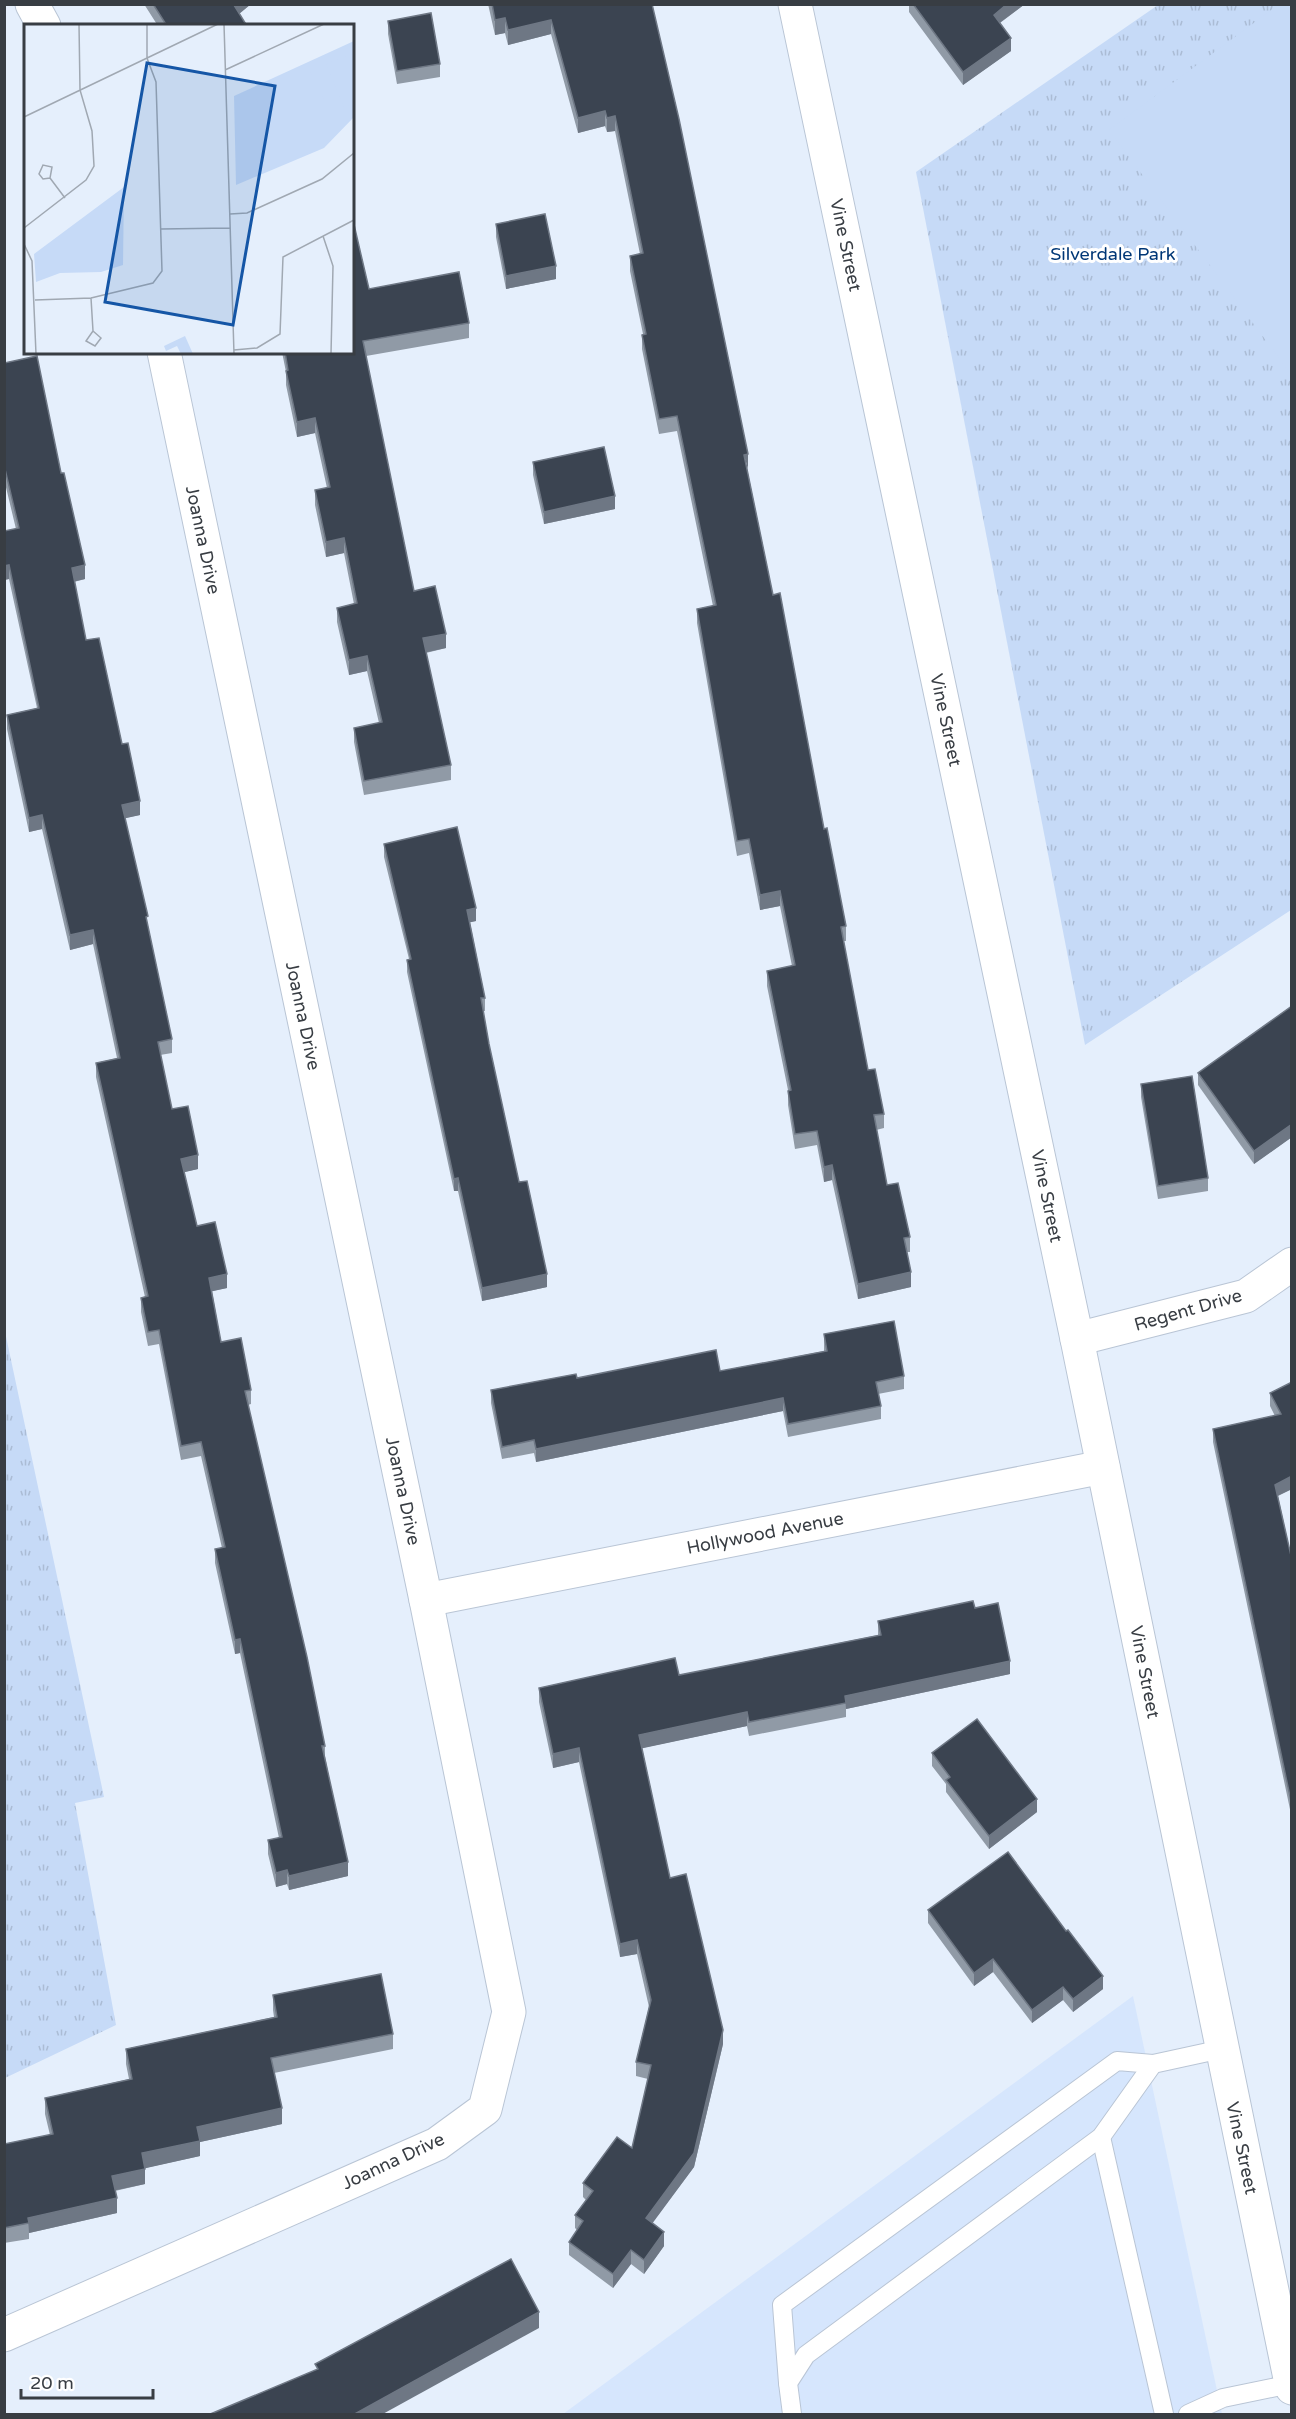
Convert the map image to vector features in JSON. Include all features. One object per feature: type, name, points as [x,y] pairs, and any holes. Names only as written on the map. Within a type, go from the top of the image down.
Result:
[{"type":"street","points":[[32,4],[43,24]]},
{"type":"street","name":"Vine Street","points":[[795,4],[1077,1340],[1291,2386]]},
{"type":"street","name":"Joanna Drive","points":[[4,2334],[437,2144],[485,2109],[509,2012],[426,1600],[164,354]]},
{"type":"street","name":"Regent Drive","points":[[1077,1340],[1246,1296],[1292,1264]]},
{"type":"street","name":"Hollywood Avenue","points":[[426,1600],[1103,1467]]},
{"type":"lane","points":[[792,2415],[782,2305],[1117,2061],[1153,2064],[1222,2049]]},
{"type":"lane","points":[[788,2383],[806,2355],[1101,2137],[1153,2064]]},
{"type":"lane","points":[[1101,2137],[1164,2415]]},
{"type":"lane","points":[[1188,2415],[1223,2398],[1291,2386]]},
{"type":"shaded area","points":[[1133,1996],[1222,2414],[563,2414]]},
{"type":"green space","name":"Silverdale Park","points":[[1158,5],[1291,5],[1291,910],[1085,1045],[916,172]]},
{"type":"green space","points":[[1278,5],[1292,5],[1291,374],[1109,130]]},
{"type":"green space","points":[[4,1327],[104,1797],[75,1803],[116,2025],[5,2078]]},
{"type":"building","points":[[153,4],[235,4],[246,24],[166,24]]},
{"type":"building","points":[[492,4],[652,4],[679,119],[748,454],[744,455],[773,595],[780,593],[824,829],[827,828],[846,926],[841,927],[868,1070],[875,1069],[884,1114],[874,1115],[887,1185],[898,1183],[910,1237],[904,1238],[911,1272],[858,1284],[832,1165],[824,1167],[817,1131],[795,1134],[788,1091],[791,1090],[767,971],[795,965],[780,891],[760,895],[749,839],[737,841],[697,609],[716,605],[677,416],[659,419],[642,335],[646,334],[630,256],[643,253],[615,116],[607,118],[605,111],[578,118],[551,20],[508,30],[505,18],[495,20]]},
{"type":"building","points":[[913,4],[1007,4],[994,15],[1011,38],[963,72]]},
{"type":"building","points":[[431,13],[440,64],[397,71],[388,21]]},
{"type":"building","points":[[545,214],[556,266],[506,276],[496,224]]},
{"type":"building","points":[[354,225],[369,289],[459,272],[469,323],[363,341],[414,591],[435,586],[446,634],[423,638],[451,765],[364,781],[354,728],[382,722],[367,656],[349,660],[337,608],[357,603],[344,538],[326,542],[315,490],[330,487],[315,418],[297,422],[286,371],[288,370],[285,354],[354,354]]},
{"type":"building","points":[[37,356],[61,473],[64,473],[85,565],[72,568],[86,640],[99,638],[122,744],[128,743],[140,801],[122,805],[148,916],[146,917],[172,1039],[158,1042],[172,1109],[188,1106],[198,1155],[181,1159],[197,1226],[215,1222],[227,1274],[209,1278],[221,1342],[241,1338],[251,1390],[245,1391],[307,1657],[325,1746],[322,1746],[348,1862],[289,1876],[287,1870],[276,1873],[268,1840],[282,1837],[240,1639],[235,1640],[215,1549],[225,1547],[201,1442],[181,1446],[159,1330],[148,1332],[141,1298],[148,1296],[96,1063],[120,1058],[93,930],[70,935],[42,815],[29,818],[7,715],[39,708],[9,565],[4,566],[4,531],[19,528],[4,465],[4,363]]},
{"type":"building","points":[[604,447],[615,496],[544,512],[533,462]]},
{"type":"building","points":[[457,827],[476,908],[467,910],[485,998],[481,998],[489,1044],[519,1182],[527,1181],[547,1274],[482,1288],[458,1178],[454,1179],[407,960],[411,959],[384,844]]},
{"type":"building","points":[[1292,1006],[1292,1124],[1254,1151],[1198,1073]]},
{"type":"building","points":[[1192,1076],[1208,1178],[1158,1186],[1141,1084]]},
{"type":"building","points":[[894,1321],[904,1376],[876,1382],[881,1406],[788,1424],[783,1398],[536,1449],[534,1440],[502,1447],[491,1390],[576,1374],[577,1378],[716,1350],[720,1371],[827,1351],[824,1334]]},
{"type":"building","points":[[1292,1382],[1292,1476],[1275,1485],[1292,1560],[1292,1806],[1213,1429],[1281,1414],[1270,1393]]},
{"type":"building","points":[[973,1601],[975,1608],[998,1603],[1010,1661],[845,1696],[846,1703],[749,1722],[747,1712],[639,1735],[670,1878],[686,1874],[723,2030],[694,2153],[646,2218],[664,2232],[644,2260],[631,2250],[613,2274],[569,2242],[583,2221],[575,2215],[593,2191],[583,2183],[617,2137],[632,2148],[651,2065],[636,2062],[651,2000],[637,1940],[620,1944],[579,1748],[553,1754],[539,1688],[675,1658],[679,1675],[881,1635],[878,1621]]},
{"type":"building","points":[[977,1719],[1037,1799],[989,1836],[946,1780],[950,1777],[932,1753]]},
{"type":"building","points":[[1008,1852],[1066,1931],[1068,1930],[1103,1976],[1073,1999],[1063,1987],[1032,2010],[993,1959],[974,1973],[928,1910]]},
{"type":"building","points":[[381,1974],[393,2034],[271,2058],[282,2108],[197,2127],[200,2141],[142,2153],[145,2169],[112,2176],[117,2198],[28,2218],[29,2223],[4,2228],[4,2144],[53,2134],[45,2098],[132,2079],[126,2049],[277,2017],[273,1995]]},
{"type":"building","points":[[511,2259],[539,2312],[353,2415],[208,2415],[318,2369],[315,2364]]}]
